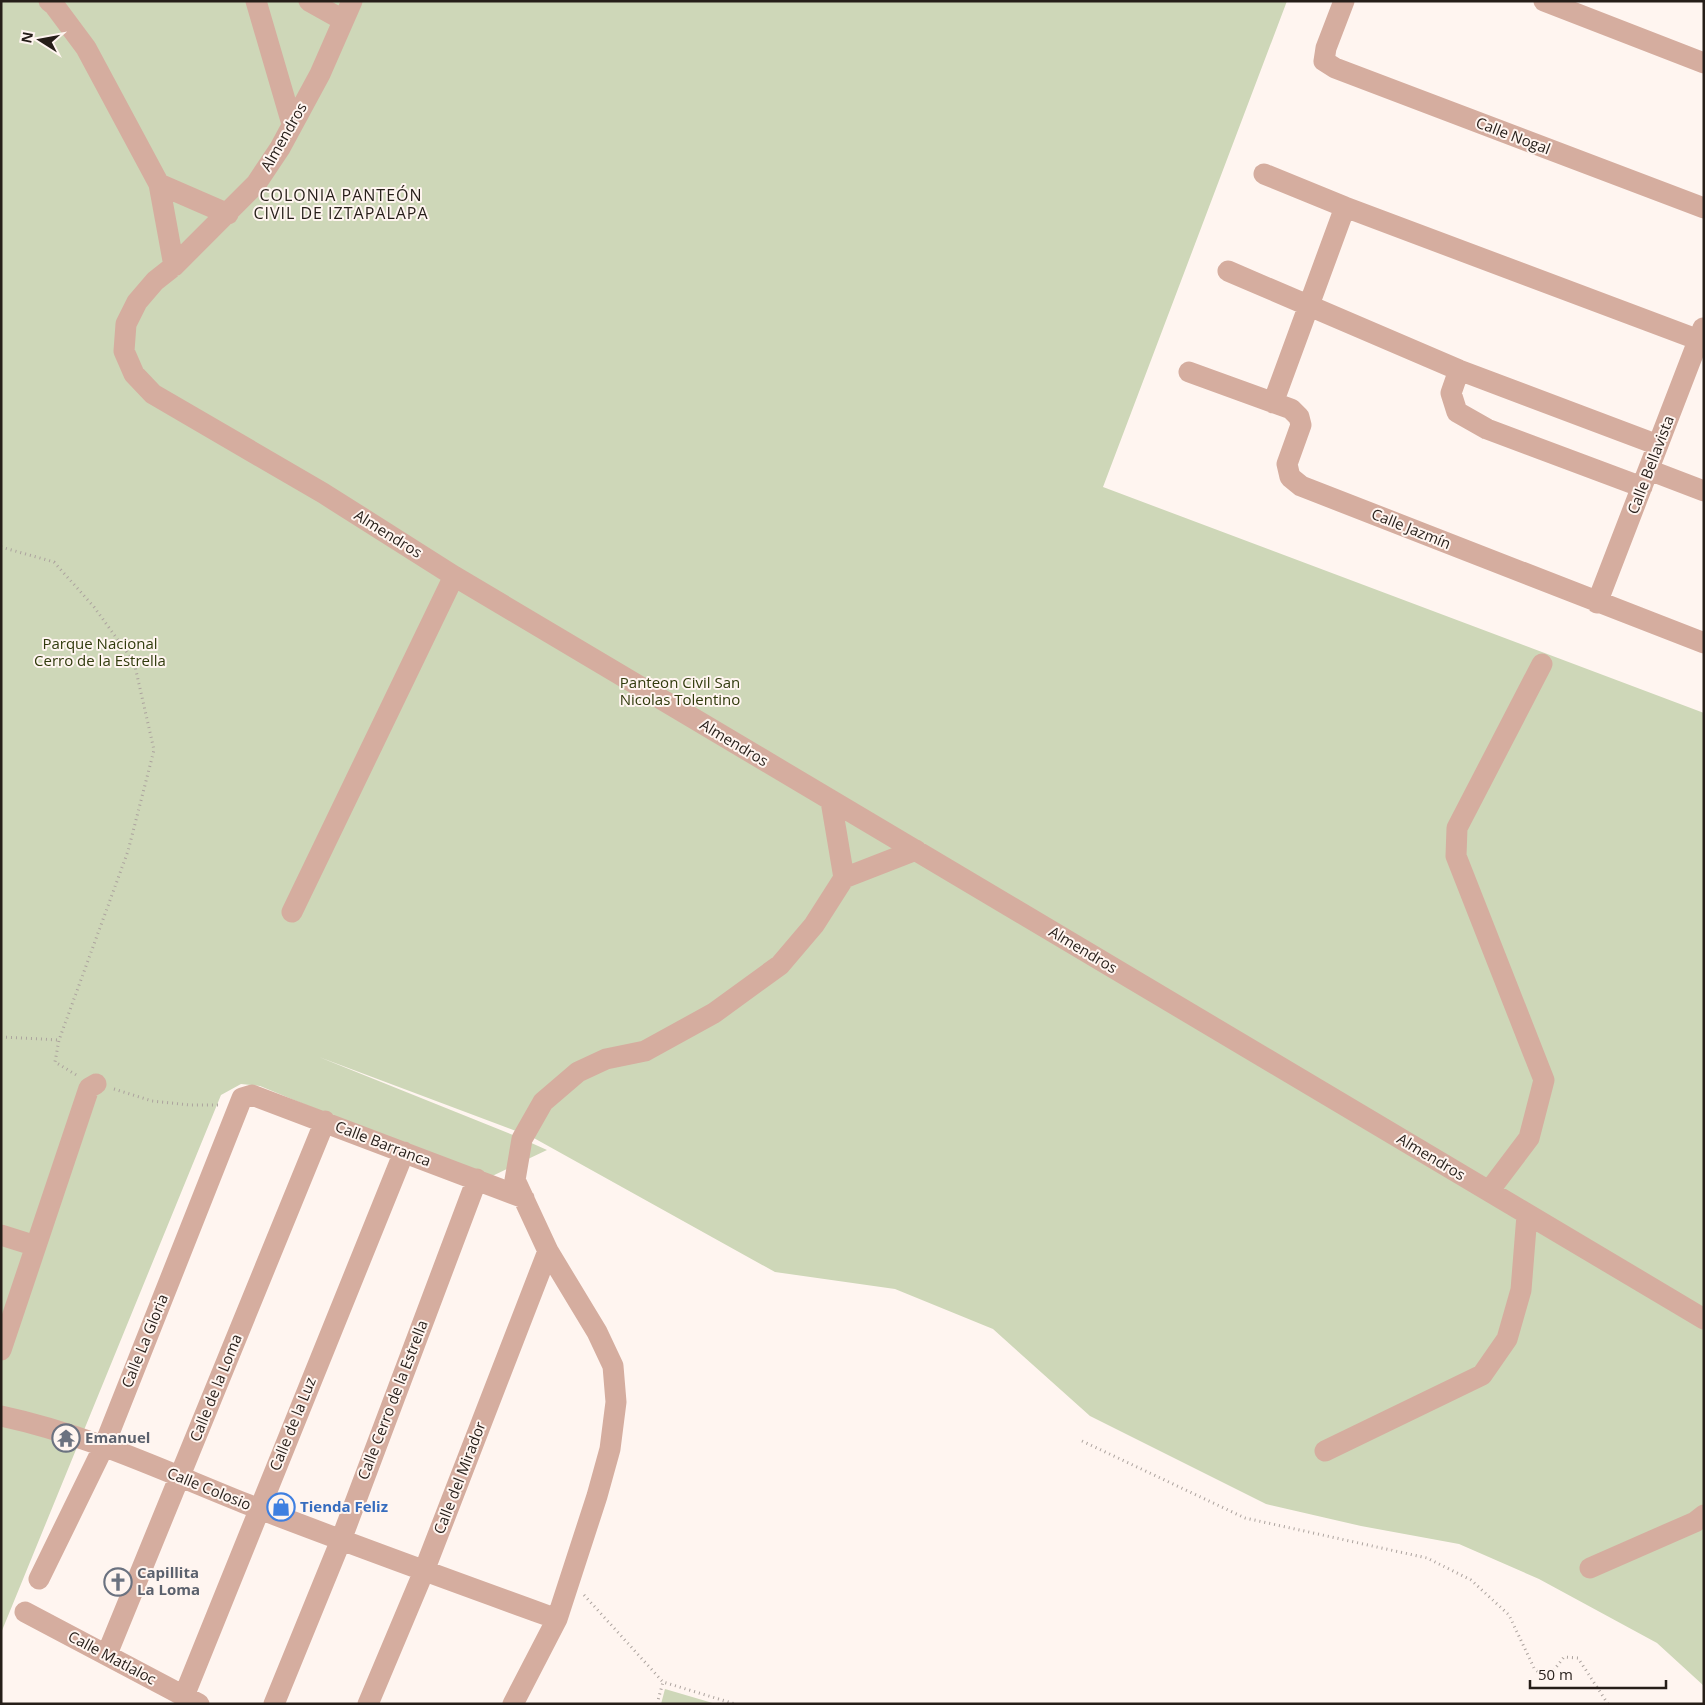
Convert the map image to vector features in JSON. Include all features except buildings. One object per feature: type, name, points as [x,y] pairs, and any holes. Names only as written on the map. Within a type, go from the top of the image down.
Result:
[{"type":"street","points":[[49,1],[86,48],[159,184],[174,266]]},
{"type":"street","points":[[256,1],[292,124]]},
{"type":"street","points":[[309,1],[343,20]]},
{"type":"street","name":"Almendros","points":[[352,1],[320,74],[280,148],[256,184],[174,266],[155,281],[137,302],[126,324],[124,351],[134,374],[153,394],[323,493],[454,576],[831,802],[878,826],[1704,1319]]},
{"type":"street","name":"Calle Nogal","points":[[1344,1],[1326,48],[1324,61],[1335,68],[1704,208]]},
{"type":"street","points":[[1544,1],[1704,63]]},
{"type":"street","points":[[1264,174],[1345,207],[1701,334]]},
{"type":"street","points":[[159,184],[228,214]]},
{"type":"street","points":[[1273,403],[1345,207]]},
{"type":"street","points":[[1228,271],[1459,370],[1658,445]]},
{"type":"street","name":"Calle Bellavista","points":[[1597,603],[1701,334]]},
{"type":"street","points":[[1459,370],[1451,393],[1458,412],[1487,429],[1645,478],[1704,491]]},
{"type":"street","name":"Calle Jazmín","points":[[1189,372],[1291,409],[1299,416],[1300,425],[1287,464],[1290,477],[1301,486],[1597,603],[1704,643]]},
{"type":"street","points":[[292,912],[454,576]]},
{"type":"street","points":[[1489,1191],[1529,1138],[1544,1080],[1456,856],[1457,828],[1542,664]]},
{"type":"street","points":[[831,802],[844,878]]},
{"type":"street","points":[[513,1704],[557,1619],[597,1496],[610,1449],[616,1402],[614,1366],[597,1332],[548,1251],[515,1180],[522,1138],[544,1102],[578,1072],[606,1059],[645,1051],[714,1013],[780,965],[814,925],[844,878],[916,850]]},
{"type":"street","points":[[1,1350],[89,1088],[96,1084]]},
{"type":"street","name":"Calle Barranca","points":[[241,1099],[252,1095],[524,1198]]},
{"type":"street","name":"Calle La Gloria","points":[[39,1579],[104,1446],[241,1099]]},
{"type":"street","name":"Calle de la Loma","points":[[107,1654],[324,1121]]},
{"type":"street","name":"Calle de la Luz","points":[[192,1700],[259,1509],[404,1152]]},
{"type":"street","name":"Calle Cerro de la Estrella","points":[[274,1704],[341,1540],[477,1180]]},
{"type":"street","points":[[1325,1451],[1482,1375],[1507,1339],[1521,1290],[1527,1215]]},
{"type":"street","points":[[1,1235],[36,1246]]},
{"type":"street","name":"Calle del Mirador","points":[[368,1704],[424,1571],[548,1251]]},
{"type":"street","name":"Calle Colosio","points":[[1,1416],[50,1428],[104,1446],[259,1509],[557,1619]]},
{"type":"street","points":[[1590,1568],[1695,1522],[1704,1515]]},
{"type":"street","name":"Calle Matlaloc","points":[[25,1612],[192,1700]]},
{"type":"path","points":[[1,547],[54,562],[94,607],[134,662],[154,750],[128,851],[59,1040],[55,1062],[96,1084],[152,1101],[190,1105],[229,1105],[241,1099]]},
{"type":"path","points":[[1,1037],[59,1040]]},
{"type":"path","points":[[1082,1441],[1245,1518],[1427,1558],[1471,1580],[1509,1615],[1534,1668],[1543,1676],[1554,1670],[1564,1658],[1578,1658],[1608,1704]]},
{"type":"path","points":[[570,1580],[663,1682],[735,1704]]},
{"type":"path","points":[[657,1704],[663,1682]]},
{"type":"green space","name":"Panteon Civil San Nicolas Tolentino","points":[[1,1],[1287,1],[1103,487],[1704,713],[1704,1686],[1657,1643],[1539,1579],[1459,1544],[1361,1526],[1266,1504],[1090,1416],[993,1329],[895,1289],[775,1272],[532,1137],[319,1057],[547,1150],[486,1179],[260,1086],[241,1084],[221,1095],[1,1633]]},
{"type":"green space","points":[[665,1689],[716,1704],[661,1704]]},
{"type":"place","name":"Emanuel","points":[[66,1438]]},
{"type":"place","name":"Tienda Feliz","points":[[281,1507]]},
{"type":"place","name":"Capillita La Loma","points":[[118,1582]]},
{"type":"district","name":"COLONIA PANTEÓN CIVIL DE IZTAPALAPA","points":[[341,204]]},
{"type":"park label","name":"Parque Nacional Cerro de la Estrella","points":[[100,652]]}]
